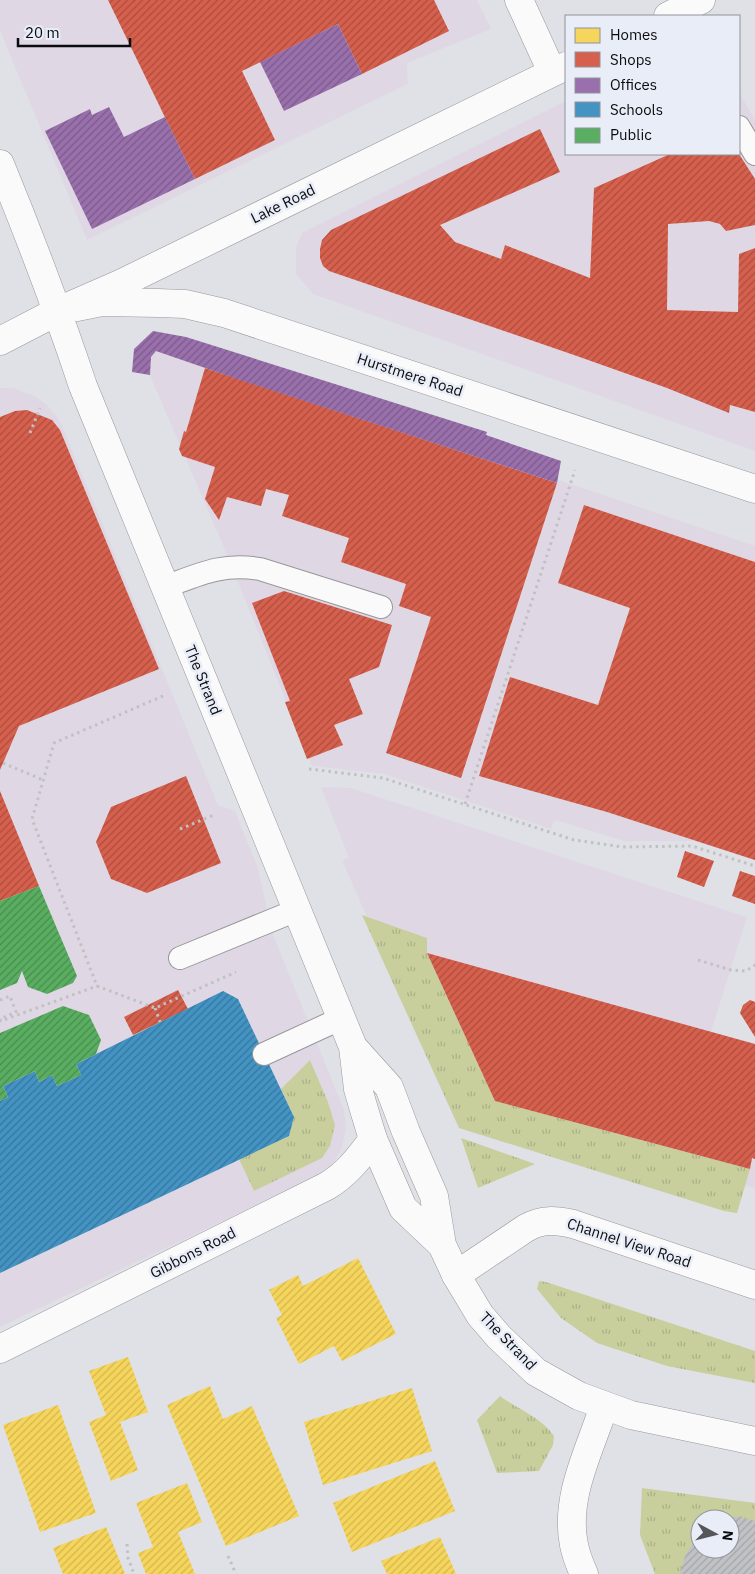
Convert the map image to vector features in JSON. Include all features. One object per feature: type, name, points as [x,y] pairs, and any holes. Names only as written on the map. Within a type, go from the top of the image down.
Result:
[{"type":"street","points":[[519,0],[559,69]]},
{"type":"street","points":[[672,15],[701,0]]},
{"type":"street","name":"Lake Road","points":[[0,341],[58,311],[122,283],[559,69]]},
{"type":"street","name":"The Strand","points":[[0,164],[58,311],[83,386],[342,1018],[353,1047],[358,1089],[373,1139],[404,1208],[442,1245]]},
{"type":"street","name":"Hurstmere Road","points":[[58,311],[102,302],[185,304],[224,313],[755,489]]},
{"type":"street","name":"The Strand","points":[[353,1047],[389,1087],[434,1196],[442,1245],[456,1275],[480,1315],[499,1337],[536,1372],[579,1396],[631,1415],[755,1441]]},
{"type":"street","name":"Gibbons Road","points":[[0,1349],[338,1180],[373,1139]]},
{"type":"street","name":"Channel View Road","points":[[456,1275],[526,1228],[551,1220],[573,1224],[755,1285]]},
{"type":"street","points":[[584,1574],[574,1545],[572,1512],[580,1473],[604,1406]]},
{"type":"lane","points":[[740,129],[755,154]]},
{"type":"lane","points":[[165,587],[210,570],[226,566],[243,566],[260,568],[381,607]]},
{"type":"lane","points":[[180,958],[297,910]]},
{"type":"lane","points":[[264,1054],[342,1018]]},
{"type":"path","points":[[30,433],[40,408]]},
{"type":"path","points":[[465,804],[575,470]]},
{"type":"path","points":[[98,986],[32,819],[54,743],[163,696]]},
{"type":"path","points":[[3,763],[43,780]]},
{"type":"path","points":[[309,768],[383,778],[574,840],[623,847],[692,846],[755,866]]},
{"type":"path","points":[[180,829],[214,815]]},
{"type":"path","points":[[698,960],[731,970],[746,971],[755,965]]},
{"type":"path","points":[[0,1019],[98,986],[155,1008],[240,970]]},
{"type":"path","points":[[0,1000],[10,996],[16,1012],[0,1019]]},
{"type":"path","points":[[155,1008],[160,1022]]},
{"type":"path","points":[[126,1544],[128,1558],[134,1574]]},
{"type":"path","points":[[228,1556],[236,1574]]},
{"type":"shaded area","points":[[0,0],[477,0],[491,29],[407,63],[408,84],[87,240],[0,31]]},
{"type":"shaded area","points":[[740,94],[755,120],[755,451],[313,294],[296,274],[296,247],[302,233],[565,102],[565,155],[740,155]]},
{"type":"shaded area","points":[[157,345],[755,546],[755,860],[694,841],[624,841],[555,820],[551,829],[384,774],[312,766],[223,545],[147,369],[151,352]]},
{"type":"shaded area","points":[[0,388],[14,388],[36,397],[47,405],[60,421],[218,805],[235,811],[258,868],[272,932],[344,1110],[346,1128],[342,1148],[333,1163],[323,1173],[0,1327]]},
{"type":"shaded area","points":[[321,787],[351,788],[747,917],[711,1032],[755,1044],[755,1188],[461,1111],[402,997],[342,860],[349,858]]},
{"type":"green space","points":[[362,915],[427,938],[427,953],[495,1101],[750,1169],[737,1213],[724,1211],[459,1128]]},
{"type":"green space","points":[[310,1060],[328,1102],[335,1125],[330,1146],[322,1158],[254,1191],[239,1159],[289,1136],[294,1117],[281,1089]]},
{"type":"green space","points":[[461,1138],[535,1164],[478,1188]]},
{"type":"green space","points":[[539,1281],[755,1351],[755,1383],[667,1366],[597,1343],[561,1318],[537,1289]]},
{"type":"green space","points":[[500,1396],[536,1418],[554,1436],[553,1445],[539,1471],[497,1473],[477,1420]]},
{"type":"green space","points":[[642,1488],[755,1503],[755,1574],[655,1574],[640,1535]]},
{"type":"building: Homes","points":[[358,1258],[396,1334],[342,1361],[334,1346],[299,1364],[276,1318],[282,1315],[269,1290],[298,1275],[303,1286]]},
{"type":"building: Homes","points":[[128,1357],[148,1412],[120,1422],[138,1470],[111,1481],[89,1422],[106,1415],[89,1371]]},
{"type":"building: Homes","points":[[210,1386],[223,1419],[252,1406],[299,1516],[226,1546],[167,1405]]},
{"type":"building: Homes","points":[[412,1388],[432,1451],[323,1485],[304,1422]]},
{"type":"building: Homes","points":[[58,1405],[96,1513],[40,1532],[3,1425]]},
{"type":"building: Homes","points":[[435,1461],[455,1511],[352,1552],[333,1503]]},
{"type":"building: Homes","points":[[187,1483],[202,1522],[178,1532],[195,1574],[146,1574],[138,1553],[153,1547],[136,1503]]},
{"type":"building: Homes","points":[[106,1527],[125,1574],[63,1574],[53,1548]]},
{"type":"building: Homes","points":[[440,1537],[456,1574],[387,1574],[381,1561]]},
{"type":"building: Shops","points":[[108,0],[434,0],[449,31],[362,74],[338,24],[242,71],[275,140],[195,179]]},
{"type":"building: Shops","points":[[540,129],[560,172],[440,225],[455,242],[501,259],[505,245],[590,278],[594,188],[668,155],[740,155],[755,179],[755,225],[726,231],[720,224],[709,221],[668,224],[667,310],[738,312],[739,254],[755,248],[755,412],[730,405],[729,413],[667,388],[329,271],[323,266],[320,258],[320,249],[322,240],[331,230]]},
{"type":"building: Shops","points":[[205,368],[557,483],[461,778],[386,753],[431,617],[399,606],[406,584],[341,562],[349,538],[282,516],[289,495],[266,489],[261,506],[227,497],[219,520],[205,499],[215,467],[182,456],[179,449]]},
{"type":"building: Shops","points":[[27,410],[52,420],[60,430],[159,669],[19,726],[0,770],[0,417],[15,411]]},
{"type":"building: Shops","points":[[584,505],[755,562],[755,860],[607,812],[479,776],[510,677],[598,705],[630,608],[558,583]]},
{"type":"building: Shops","points":[[284,591],[392,625],[379,667],[349,679],[363,714],[334,725],[343,745],[307,759],[285,702],[290,701],[252,603]]},
{"type":"building: Shops","points":[[186,776],[221,863],[147,893],[111,879],[96,842],[111,807]]},
{"type":"building: Shops","points":[[0,791],[39,886],[0,901]]},
{"type":"building: Shops","points":[[685,851],[714,861],[704,887],[677,877]]},
{"type":"building: Shops","points":[[740,871],[755,876],[755,904],[732,896]]},
{"type":"building: Shops","points":[[427,953],[755,1044],[755,1159],[752,1158],[750,1169],[495,1101]]},
{"type":"building: Shops","points":[[178,990],[188,1009],[133,1035],[124,1017]]},
{"type":"building: Shops","points":[[750,1000],[755,1002],[755,1037],[740,1013],[743,1005]]},
{"type":"building: Offices","points":[[338,24],[362,74],[284,111],[260,62]]},
{"type":"building: Offices","points":[[109,107],[124,137],[165,117],[195,179],[92,229],[45,131],[90,109],[92,115]]},
{"type":"building: Offices","points":[[153,331],[186,337],[487,432],[486,435],[561,461],[557,483],[156,351],[151,357],[150,375],[132,372],[134,349]]},
{"type":"building: Schools","points":[[223,991],[238,999],[294,1117],[289,1136],[0,1273],[0,1101],[8,1097],[3,1086],[35,1071],[39,1082],[52,1075],[57,1086],[81,1075],[76,1064]]},
{"type":"building: Public","points":[[39,886],[77,976],[73,983],[47,994],[28,987],[22,971],[17,983],[0,990],[0,901]]},
{"type":"building: Public","points":[[63,1006],[89,1015],[101,1040],[96,1054],[76,1064],[81,1075],[57,1086],[52,1075],[39,1082],[35,1071],[3,1086],[8,1097],[0,1101],[0,1033]]},
{"type":"building: Other","points":[[740,1517],[755,1521],[755,1574],[680,1574],[685,1556],[690,1548],[690,1559],[740,1559]]}]
